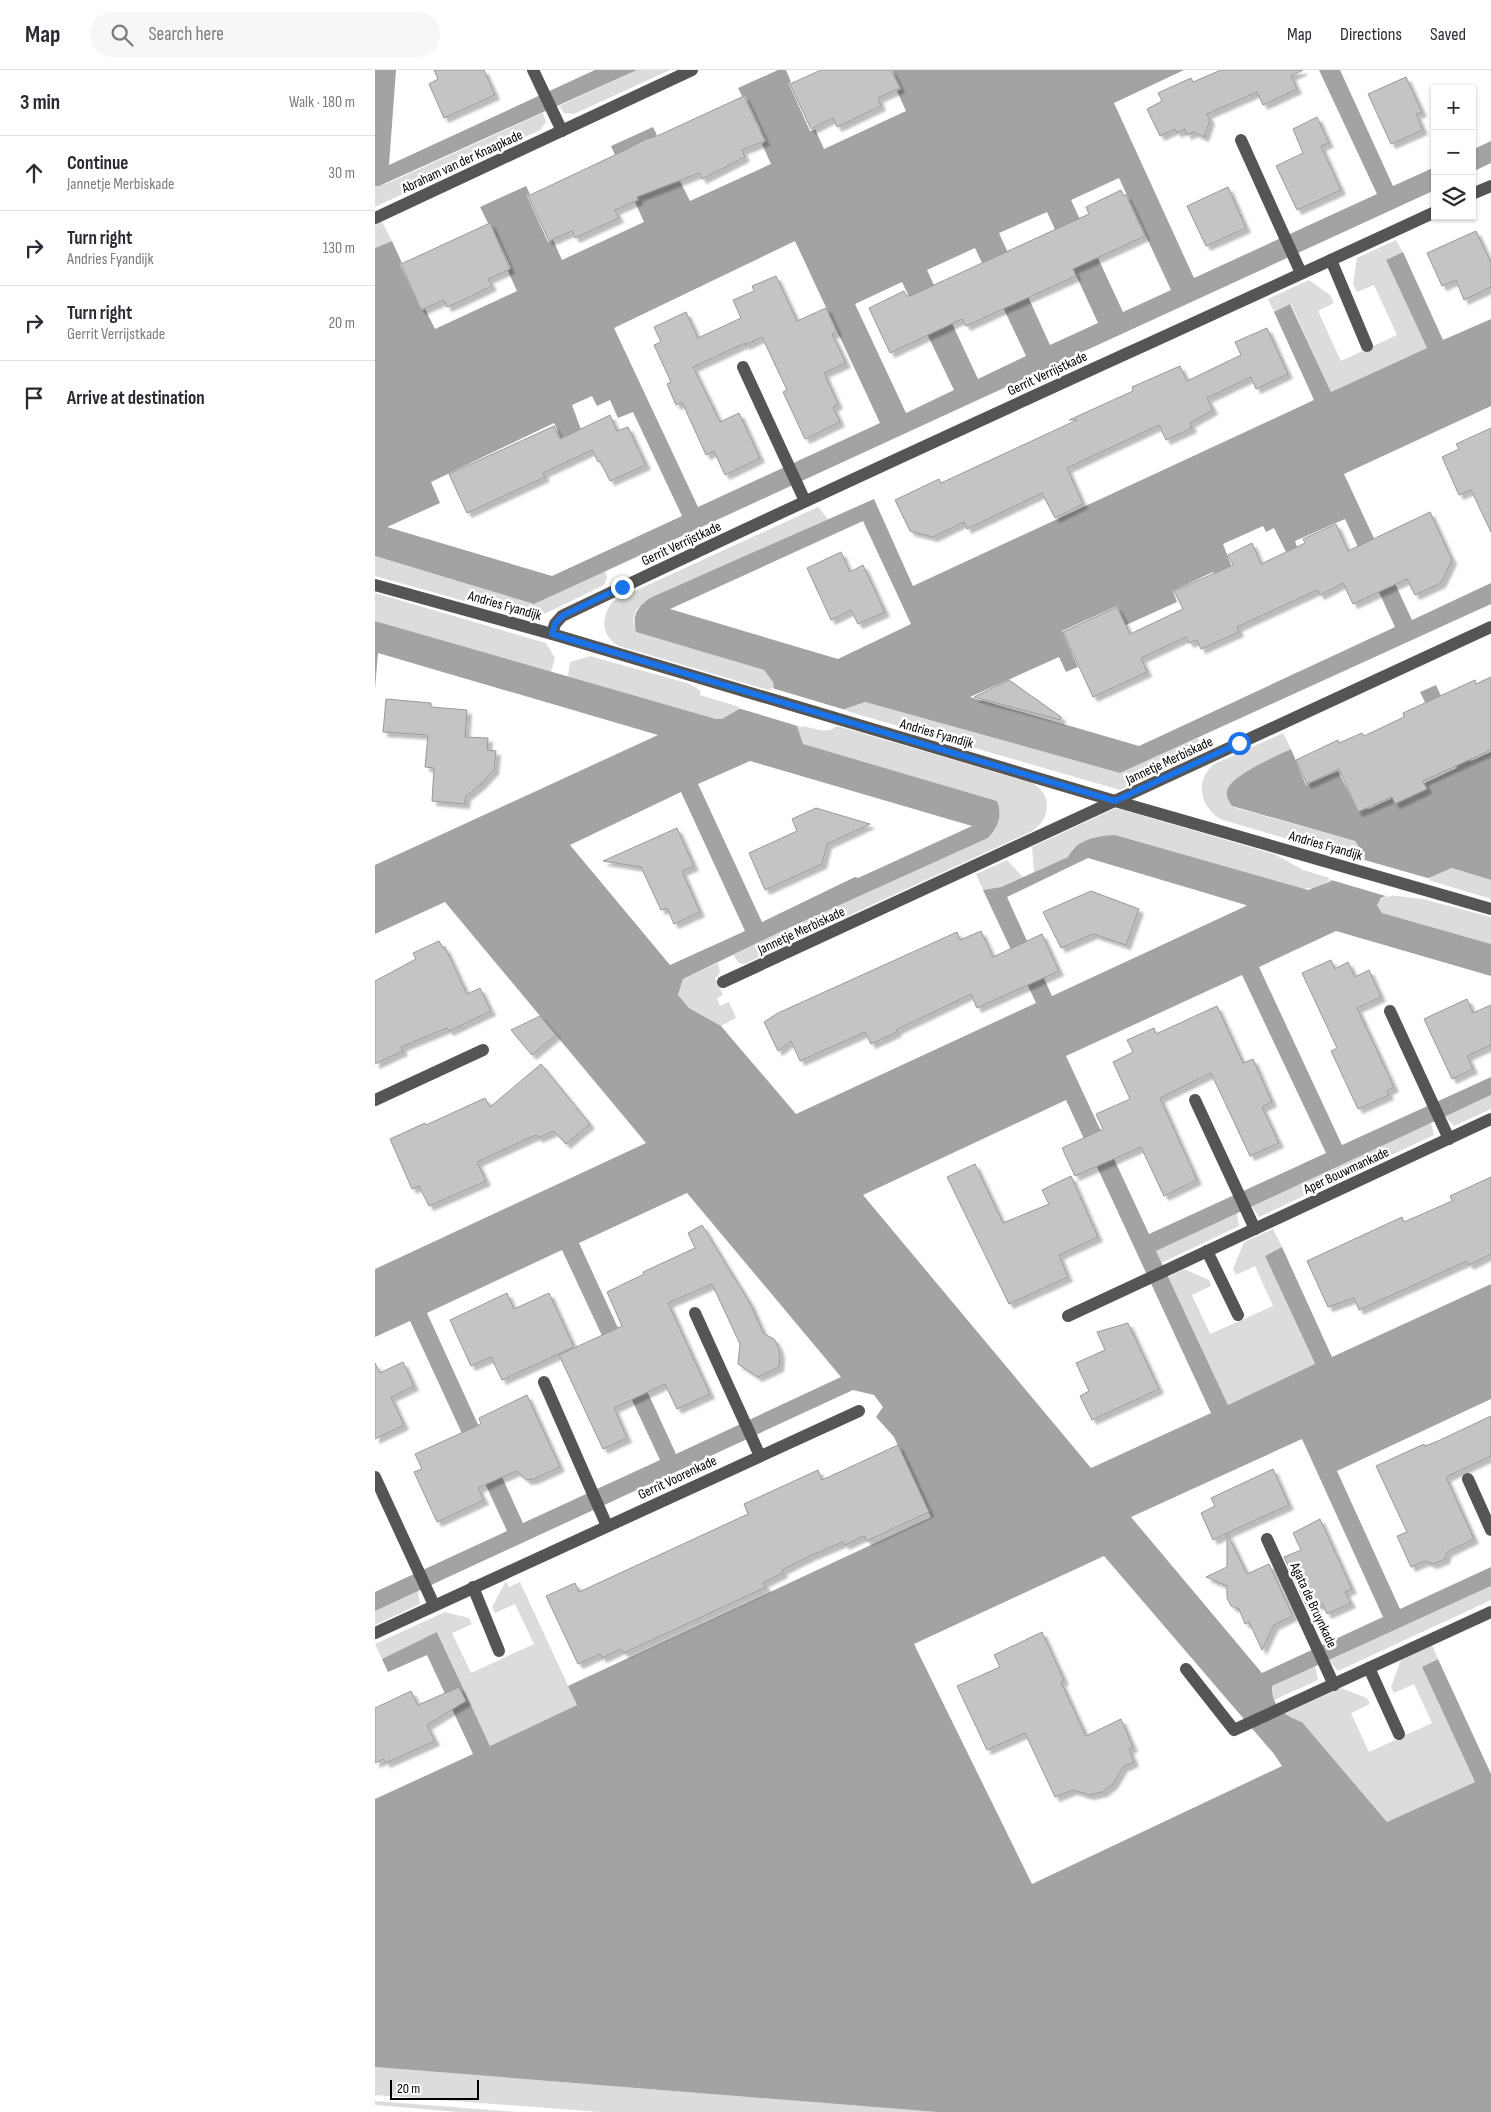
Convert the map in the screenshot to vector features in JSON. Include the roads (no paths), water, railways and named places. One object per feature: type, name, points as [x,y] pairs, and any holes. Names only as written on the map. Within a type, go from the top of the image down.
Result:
[{"type":"street","points":[[533,70],[562,131]]},
{"type":"street","name":"Abraham van der Knaapkade","points":[[375,218],[692,70]]},
{"type":"street","points":[[1241,140],[1301,273]]},
{"type":"street","points":[[1476,192],[1491,186]]},
{"type":"street","name":"Gerrit Verrijstkade","points":[[552,634],[555,624],[562,616],[803,495],[1431,214]]},
{"type":"street","points":[[1331,260],[1367,346]]},
{"type":"street","points":[[743,367],[803,495]]},
{"type":"street","name":"Andries Fyandijk","points":[[375,584],[1491,909]]},
{"type":"street","name":"Jannetje Merbiskade","points":[[723,982],[1491,627]]},
{"type":"street","points":[[1390,1011],[1446,1134]]},
{"type":"street","points":[[375,1100],[483,1050]]},
{"type":"street","points":[[1195,1100],[1252,1223]]},
{"type":"street","name":"Aper Bouwmankade","points":[[1067,1316],[1207,1251],[1252,1223],[1446,1134],[1491,1119]]},
{"type":"street","points":[[1207,1251],[1238,1315]]},
{"type":"street","points":[[695,1313],[758,1451]]},
{"type":"street","points":[[544,1382],[604,1521]]},
{"type":"street","name":"Gerrit Voorenkade","points":[[375,1633],[432,1600],[473,1587],[604,1521],[758,1451],[859,1411]]},
{"type":"street","points":[[375,1477],[432,1600]]},
{"type":"street","points":[[1468,1479],[1491,1530]]},
{"type":"street","name":"Agata de Bruynkade","points":[[1267,1539],[1334,1685]]},
{"type":"street","points":[[473,1587],[499,1651]]},
{"type":"street","points":[[1186,1669],[1235,1730],[1491,1612]]},
{"type":"street","points":[[1369,1668],[1399,1734]]}]
